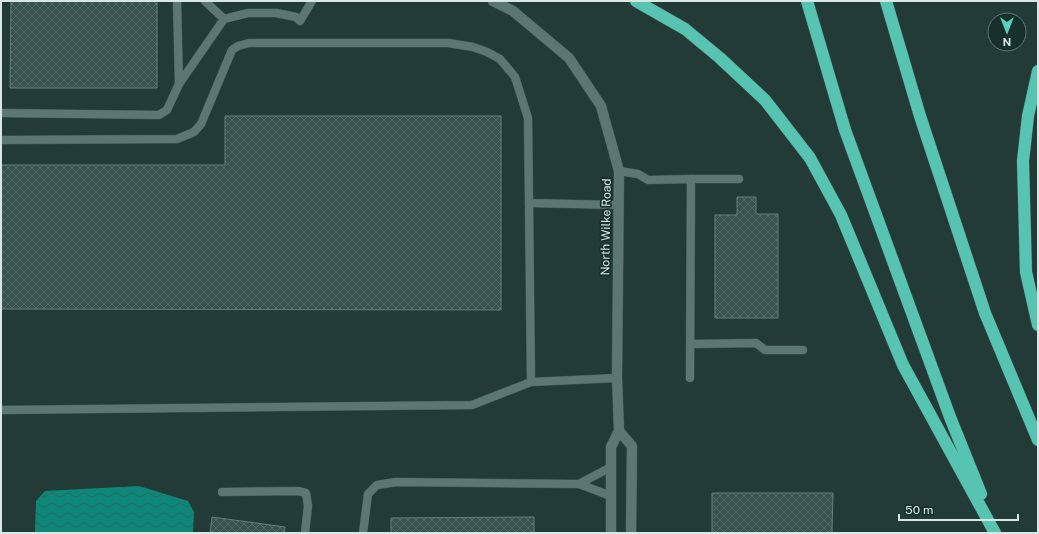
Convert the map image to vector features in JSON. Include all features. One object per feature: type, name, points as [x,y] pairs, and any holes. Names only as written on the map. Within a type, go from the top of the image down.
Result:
[{"type":"highway","points":[[636,1],[685,30],[720,58],[765,100],[810,158],[841,215],[904,365],[996,533]]},
{"type":"highway","points":[[807,1],[845,130],[947,410],[996,533]]},
{"type":"highway","points":[[886,1],[920,116],[985,312],[1038,440]]},
{"type":"highway","points":[[1038,71],[1028,116],[1023,161],[1026,272],[1038,325]]},
{"type":"street","name":"North Wilke Road","points":[[493,1],[513,11],[569,58],[601,106],[619,171],[617,378],[619,431],[611,447],[611,533]]},
{"type":"street","points":[[619,431],[632,446],[631,533]]},
{"type":"lane","points":[[177,1],[179,84]]},
{"type":"lane","points":[[205,1],[224,19]]},
{"type":"lane","points":[[1,113],[159,115],[167,110],[179,84],[224,19],[248,12],[276,12],[296,17],[300,21],[312,1]]},
{"type":"lane","points":[[1,140],[177,139],[194,132],[201,124],[232,50],[238,46],[249,43],[448,44],[473,47],[487,52],[500,59],[515,77],[528,118],[531,382]]},
{"type":"lane","points":[[619,171],[638,174],[648,180],[739,179]]},
{"type":"lane","points":[[690,378],[691,179]]},
{"type":"lane","points":[[529,203],[619,204]]},
{"type":"lane","points":[[691,344],[756,343],[765,350],[803,350]]},
{"type":"lane","points":[[1,410],[472,405],[531,382],[617,378]]},
{"type":"lane","points":[[579,484],[611,467]]},
{"type":"lane","points":[[363,533],[368,494],[378,486],[396,482],[579,484],[611,496]]},
{"type":"lane","points":[[222,492],[298,491],[306,493],[308,506],[305,533]]},
{"type":"water","points":[[139,486],[188,501],[194,512],[193,533],[35,533],[36,501],[45,491]]},
{"type":"building","points":[[11,1],[157,1],[157,88],[10,88]]},
{"type":"building","points":[[225,116],[501,116],[501,310],[1,309],[1,165],[225,165]]},
{"type":"building","points":[[737,197],[756,197],[756,214],[778,214],[778,318],[715,318],[715,215],[737,215]]},
{"type":"building","points":[[712,493],[833,493],[832,533],[712,533]]},
{"type":"building","points":[[212,517],[285,527],[284,533],[210,533]]},
{"type":"building","points":[[534,517],[534,533],[391,533],[391,518]]}]
